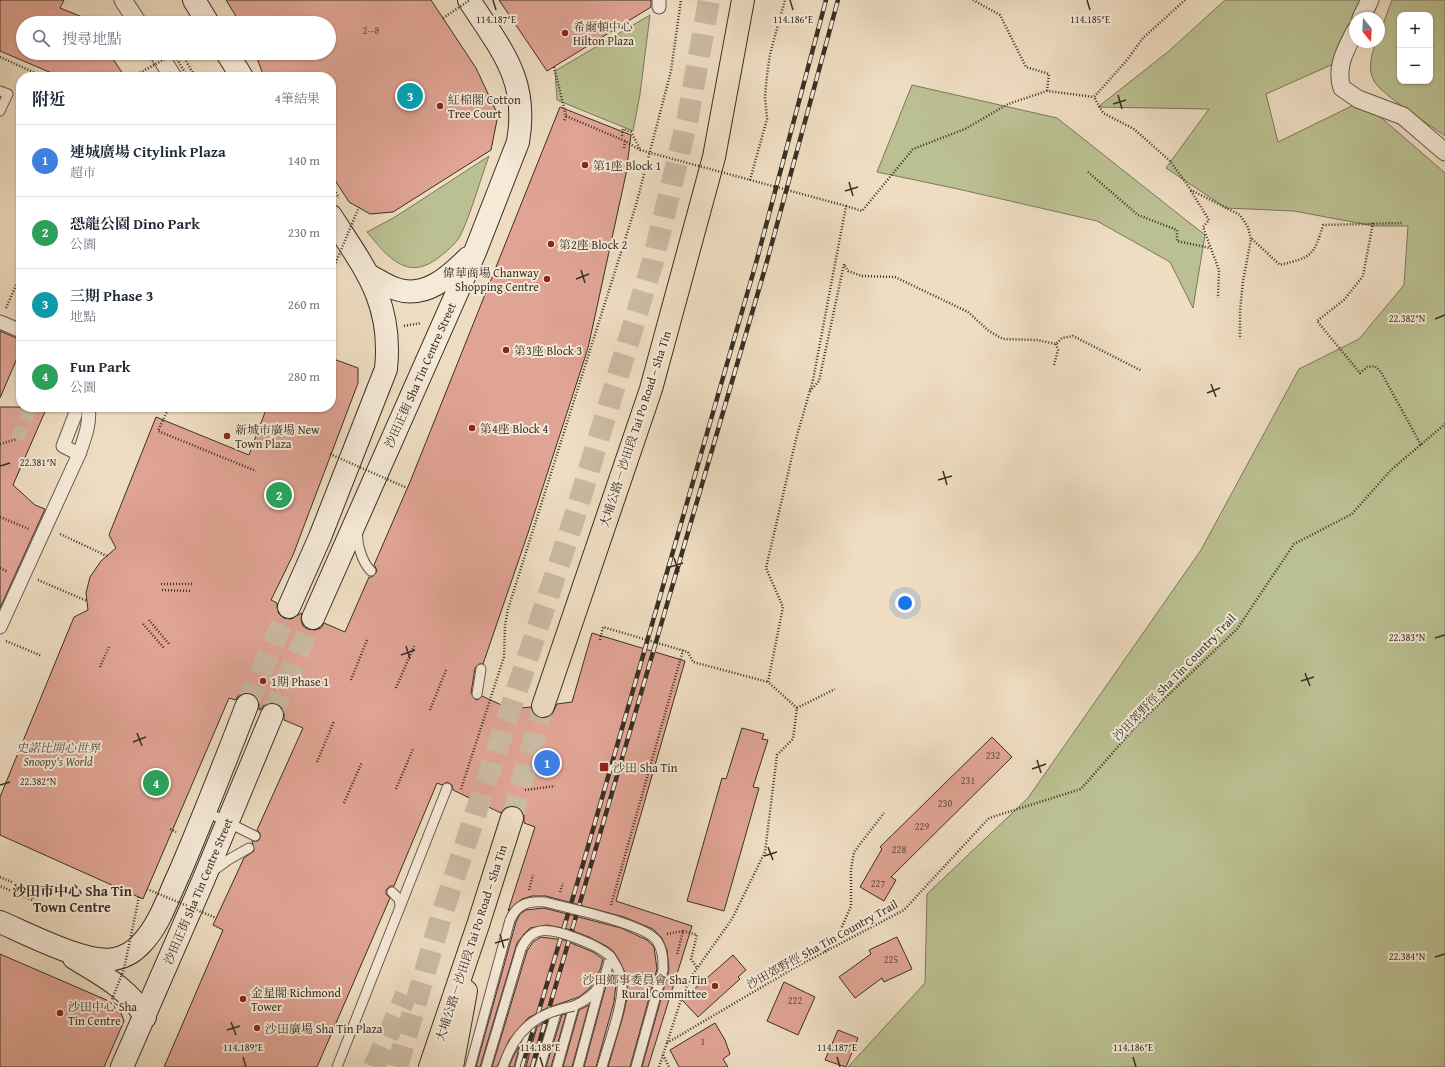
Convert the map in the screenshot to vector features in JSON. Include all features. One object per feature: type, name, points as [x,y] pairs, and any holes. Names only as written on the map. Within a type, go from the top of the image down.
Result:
[{"type":"highway","name":"大埔公路－沙田段 Tai Po Road – Sha Tin","points":[[543,706],[651,389],[714,157],[730,78],[743,0]]},
{"type":"highway","name":"大埔公路－沙田段 Tai Po Road – Sha Tin","points":[[430,1067],[512,818]]},
{"type":"highway","points":[[452,1067],[478,925]]},
{"type":"main road","points":[[194,0],[204,16]]},
{"type":"main road","name":"沙田正街 Sha Tin Centre Street","points":[[313,618],[475,252],[518,142],[521,125],[518,86],[513,70],[470,0]]},
{"type":"main road","points":[[231,60],[239,72]]},
{"type":"main road","points":[[289,608],[320,537],[386,369],[388,350],[387,328],[383,309],[342,212]]},
{"type":"main road","points":[[368,274],[394,289],[414,292],[434,286],[449,277],[475,252]]},
{"type":"main road","name":"沙田正街 Sha Tin Centre Street","points":[[56,946],[97,959],[113,960],[132,953],[143,942],[163,910],[205,811],[247,705]]},
{"type":"main road","name":"沙田正街 Sha Tin Centre Street","points":[[122,1067],[203,881],[272,715]]},
{"type":"main road","points":[[0,922],[56,946],[123,989],[138,1005],[145,1017]]},
{"type":"street","points":[[123,0],[133,16]]},
{"type":"street","points":[[1364,12],[1370,0]]},
{"type":"street","points":[[1349,44],[1341,62],[1339,73],[1342,88],[1358,99],[1403,116],[1445,152]]},
{"type":"street","points":[[170,60],[172,72]]},
{"type":"street","points":[[0,322],[16,329]]},
{"type":"street","points":[[75,412],[63,446],[80,454]]},
{"type":"street","points":[[0,627],[23,574],[80,454],[85,437],[89,412]]},
{"type":"lane","points":[[0,90],[8,94],[0,111]]},
{"type":"lane","points":[[359,512],[357,534],[366,566],[371,571]]},
{"type":"lane","points":[[477,694],[481,669]]},
{"type":"lane","points":[[337,1067],[447,788]]},
{"type":"lane","points":[[205,811],[255,836]]},
{"type":"lane","points":[[203,881],[214,869],[249,848]]},
{"type":"lane","points":[[392,892],[399,899],[400,905]]},
{"type":"lane","points":[[470,1067],[510,920],[514,912],[522,904],[533,901],[545,902],[642,929],[656,940],[662,955],[663,970],[636,1067]]},
{"type":"lane","points":[[486,1067],[524,940],[540,931],[548,930],[595,945],[610,956],[619,970],[622,985],[620,1001],[602,1067]]},
{"type":"lane","points":[[503,1067],[508,1050],[516,1038],[532,1022],[557,1010],[574,1006],[587,999],[600,986],[606,977],[610,956]]},
{"type":"lane","points":[[578,1067],[600,986]]},
{"type":"lane","points":[[557,1067],[574,1006]]},
{"type":"lane","points":[[540,1067],[557,1010]]},
{"type":"lane","points":[[520,1067],[532,1022]]},
{"type":"path","points":[[443,18],[470,0]]},
{"type":"path","points":[[500,671],[505,652],[505,625],[508,610],[636,204],[671,71],[681,0]]},
{"type":"path","points":[[750,180],[767,119],[765,97],[770,54],[785,0]]},
{"type":"path","points":[[973,0],[1000,15],[1026,67],[1049,74],[1047,91]]},
{"type":"path","points":[[1094,97],[1127,60],[1143,38],[1186,0]]},
{"type":"path","points":[[0,57],[33,72]]},
{"type":"path","points":[[140,72],[158,60]]},
{"type":"path","points":[[174,60],[184,72]]},
{"type":"path","points":[[185,60],[192,72]]},
{"type":"path","points":[[554,66],[566,116],[564,121]]},
{"type":"path","points":[[566,116],[625,141],[640,150],[862,211],[914,150],[965,128],[1008,104],[1047,91],[1094,97]]},
{"type":"path","points":[[1094,97],[1103,113],[1134,129],[1170,161],[1191,190],[1209,220],[1203,227],[1219,270],[1218,298]]},
{"type":"path","points":[[622,136],[624,129],[631,132],[640,150]]},
{"type":"path","points":[[624,148],[625,141]]},
{"type":"path","points":[[1088,172],[1138,215],[1177,230],[1177,241],[1210,248]]},
{"type":"path","points":[[1191,190],[1240,215],[1248,227],[1251,239],[1243,281],[1240,311],[1240,339]]},
{"type":"path","points":[[336,197],[342,212],[356,223]]},
{"type":"path","points":[[768,682],[783,607],[766,568],[796,439],[813,380],[846,206]]},
{"type":"path","points":[[336,262],[359,207]]},
{"type":"path","points":[[1373,223],[1363,276],[1344,300],[1317,321],[1360,373],[1367,367],[1375,366],[1381,372],[1420,445]]},
{"type":"path","points":[[1251,239],[1280,265],[1299,260],[1312,254],[1317,245],[1323,224],[1403,223]]},
{"type":"path","points":[[810,392],[819,381],[844,264],[848,271],[862,276],[895,278],[944,300],[968,312],[989,331],[1002,338],[1037,340],[1056,344]]},
{"type":"path","points":[[0,322],[16,285]]},
{"type":"path","points":[[402,326],[426,322]]},
{"type":"path","points":[[1056,344],[1062,338],[1073,336],[1142,371]]},
{"type":"path","points":[[1054,365],[1058,350],[1056,344]]},
{"type":"path","points":[[167,412],[158,432],[256,471]]},
{"type":"path","name":"沙田郊野徑 Sha Tin Country Trail","points":[[667,1043],[794,968],[904,910],[989,818],[1081,789],[1137,725],[1238,629],[1294,544],[1352,514],[1391,470],[1445,424]]},
{"type":"path","points":[[0,444],[17,439]]},
{"type":"path","points":[[330,454],[407,488]]},
{"type":"path","points":[[0,517],[43,531],[107,556]]},
{"type":"path","points":[[23,574],[87,601]]},
{"type":"path","points":[[161,584],[193,584]]},
{"type":"path","points":[[162,590],[192,591]]},
{"type":"path","points":[[148,620],[169,644]]},
{"type":"path","points":[[143,624],[164,648]]},
{"type":"path","points":[[600,640],[603,627],[683,650],[688,652],[693,662],[768,682],[797,708]]},
{"type":"path","points":[[0,638],[42,656]]},
{"type":"path","points":[[351,680],[367,640]]},
{"type":"path","points":[[396,688],[414,646]]},
{"type":"path","points":[[100,667],[109,647]]},
{"type":"path","points":[[611,908],[683,650]]},
{"type":"path","points":[[430,710],[446,670]]},
{"type":"path","points":[[797,708],[835,689]]},
{"type":"path","points":[[659,1067],[681,1000],[691,977],[732,919],[765,852],[777,755],[793,739],[797,708]]},
{"type":"path","points":[[317,762],[334,720]]},
{"type":"path","points":[[396,789],[413,749]]},
{"type":"path","points":[[344,803],[362,762]]},
{"type":"path","points":[[525,790],[555,786]]},
{"type":"path","points":[[825,952],[841,929],[851,906],[851,869],[854,852],[884,813]]},
{"type":"path","points":[[0,877],[36,892],[32,900],[0,886]]},
{"type":"path","points":[[147,889],[216,918]]},
{"type":"path","points":[[111,1002],[124,969],[139,897]]},
{"type":"path","points":[[683,931],[697,935],[691,959],[697,968]]},
{"type":"path","points":[[663,1054],[668,1067]]},
{"type":"green space","points":[[1225,0],[1370,0],[1366,12],[1349,12],[1349,48],[1352,48],[1349,57],[1266,94],[1278,142],[1362,101],[1445,173],[1445,1067],[848,1067],[925,983],[927,894],[1028,798],[1201,550],[1299,369],[1359,339],[1404,285],[1408,226],[1374,226],[1294,211],[1226,208],[1166,168],[1209,109],[1098,107],[1169,51]]},
{"type":"green space","points":[[1392,0],[1445,0],[1445,136],[1396,102],[1379,87],[1374,81],[1371,71],[1374,48],[1385,48],[1385,19]]},
{"type":"green space","points":[[650,15],[640,94],[633,131],[557,100],[555,71]]},
{"type":"green space","points":[[912,85],[1057,118],[1205,235],[1193,308],[1170,262],[1097,221],[877,172]]},
{"type":"green space","points":[[489,156],[461,234],[448,250],[427,265],[407,267],[398,263],[382,250],[367,232],[395,217]]},
{"type":"building","points":[[0,0],[64,0],[60,8],[80,16],[16,16],[16,58],[0,51]]},
{"type":"building","points":[[226,0],[431,0],[476,68],[498,115],[491,150],[393,212],[370,214],[349,202],[336,182],[336,72],[262,72],[258,60],[336,60],[336,16],[236,16]]},
{"type":"building","name":"希爾頓中心 Hilton Plaza","points":[[499,0],[651,0],[651,7],[547,71]]},
{"type":"building","points":[[21,60],[114,60],[122,72],[49,72]]},
{"type":"building","name":"1期 Phase 1","points":[[560,107],[631,135],[626,174],[588,348],[527,536],[483,664],[479,664],[475,668],[471,693],[476,700],[482,696],[510,709],[531,707],[533,714],[539,718],[551,716],[557,704],[572,702],[592,633],[685,661],[616,901],[692,926],[648,1067],[642,1067],[669,970],[667,950],[662,938],[653,929],[624,917],[546,896],[532,896],[522,899],[508,911],[535,827],[524,823],[524,815],[521,809],[516,806],[509,806],[501,813],[453,790],[452,785],[447,782],[442,785],[437,783],[394,886],[390,886],[386,890],[386,894],[390,898],[317,1067],[164,1067],[223,930],[213,925],[244,858],[254,851],[252,841],[258,841],[260,838],[260,833],[257,830],[303,728],[284,720],[282,708],[277,704],[270,703],[264,705],[259,710],[257,697],[252,694],[245,693],[239,695],[235,700],[229,698],[143,899],[0,835],[0,797],[74,617],[88,610],[86,593],[90,577],[101,561],[116,548],[109,535],[156,417],[249,455],[265,412],[336,412],[336,360],[358,368],[358,383],[293,555],[271,600],[277,603],[279,614],[284,618],[291,619],[302,613],[301,620],[303,626],[308,629],[315,630],[321,628],[324,623],[345,632],[369,577],[372,577],[376,573],[377,570],[374,565],[410,482]]},
{"type":"building","points":[[0,331],[16,338],[16,361],[0,398]]},
{"type":"building","points":[[0,407],[16,407],[16,412],[45,412],[13,485],[35,505],[45,509],[0,608]]},
{"type":"building","points":[[742,728],[764,734],[762,739],[768,740],[753,787],[759,788],[724,911],[687,901],[722,778],[726,779]]},
{"type":"building","points":[[992,737],[1012,757],[891,877],[896,880],[884,901],[860,887],[882,849],[880,847]]},
{"type":"building","points":[[544,908],[621,928],[647,940],[654,947],[657,969],[630,1067],[608,1067],[628,994],[626,975],[619,960],[614,952],[608,947],[589,937],[568,929],[547,925],[530,928],[517,943],[480,1067],[476,1067],[516,922],[520,914],[526,910]]},
{"type":"building","points":[[541,937],[564,940],[593,952],[603,959],[600,970],[590,988],[579,997],[547,1008],[528,1018],[509,1040],[497,1067],[492,1067],[527,951],[533,942]]},
{"type":"building","points":[[897,937],[912,969],[884,982],[882,978],[855,998],[839,977],[871,954],[869,950]]},
{"type":"building","name":"沙田中心 Sha Tin Centre","points":[[0,954],[118,1005],[124,1021],[104,1067],[0,1067]]},
{"type":"building","name":"沙田鄉事委員會 Sha Tin Rural Committee","points":[[733,955],[746,970],[738,977],[740,979],[698,1017],[682,1000]]},
{"type":"building","points":[[612,972],[616,984],[614,1002],[596,1067],[584,1067],[605,989]]},
{"type":"building","points":[[784,982],[815,997],[798,1035],[767,1021]]},
{"type":"building","points":[[589,1005],[572,1067],[563,1067],[579,1010]]},
{"type":"building","points":[[566,1014],[551,1067],[546,1067],[562,1015]]},
{"type":"building","points":[[548,1020],[534,1067],[526,1067],[537,1027]]},
{"type":"building","points":[[715,1023],[725,1040],[730,1054],[723,1059],[728,1067],[679,1067],[670,1050]]},
{"type":"building","points":[[838,1030],[858,1038],[846,1067],[825,1060]]},
{"type":"building","points":[[520,1045],[514,1067],[509,1067],[513,1057]]},
{"type":"tunnel","points":[[397,1067],[441,917],[572,525],[653,261],[688,117],[709,0]]},
{"type":"tunnel","points":[[17,439],[29,412]]},
{"type":"tunnel","points":[[247,705],[289,607]]},
{"type":"tunnel","points":[[272,715],[313,618]]},
{"type":"tunnel","points":[[512,818],[543,706]]},
{"type":"tunnel","points":[[374,1067],[406,995]]},
{"type":"railway","points":[[522,1067],[583,864],[756,263],[826,0]]},
{"type":"railway","points":[[532,1067],[766,265],[838,0]]},
{"type":"place","name":"希爾頓中心 Hilton Plaza","points":[[565,33]]},
{"type":"place","name":"三期 Phase 3","points":[[410,96]]},
{"type":"place","name":"紅棉閣 Cotton Tree Court","points":[[440,106]]},
{"type":"place","name":"第1座 Block 1","points":[[585,165]]},
{"type":"place","name":"第2座 Block 2","points":[[551,244]]},
{"type":"place","name":"偉華商場 Chanway Shopping Centre","points":[[547,279]]},
{"type":"place","name":"第3座 Block 3","points":[[506,350]]},
{"type":"place","name":"第4座 Block 4","points":[[472,428]]},
{"type":"place","name":"新城市廣場 New Town Plaza","points":[[227,436]]},
{"type":"place","name":"恐龍公園 Dino Park","points":[[279,495]]},
{"type":"place","name":"1期 Phase 1","points":[[263,681]]},
{"type":"place","name":"連城廣場 Citylink Plaza","points":[[547,763]]},
{"type":"place","name":"沙田 Sha Tin","points":[[604,767]]},
{"type":"place","name":"Fun Park","points":[[156,783]]},
{"type":"place","name":"沙田鄉事委員會 Sha Tin Rural Committee","points":[[715,986]]},
{"type":"place","name":"金星閣 Richmond Tower","points":[[243,999]]},
{"type":"place","name":"沙田中心 Sha Tin Centre","points":[[60,1013]]},
{"type":"place","name":"沙田廣場 Sha Tin Plaza","points":[[257,1028]]},
{"type":"district","name":"沙田市中心 Sha Tin Town Centre","points":[[72,900]]},
{"type":"park label","name":"史諾比開心世界 Snoopy's World","points":[[58,754]]}]
